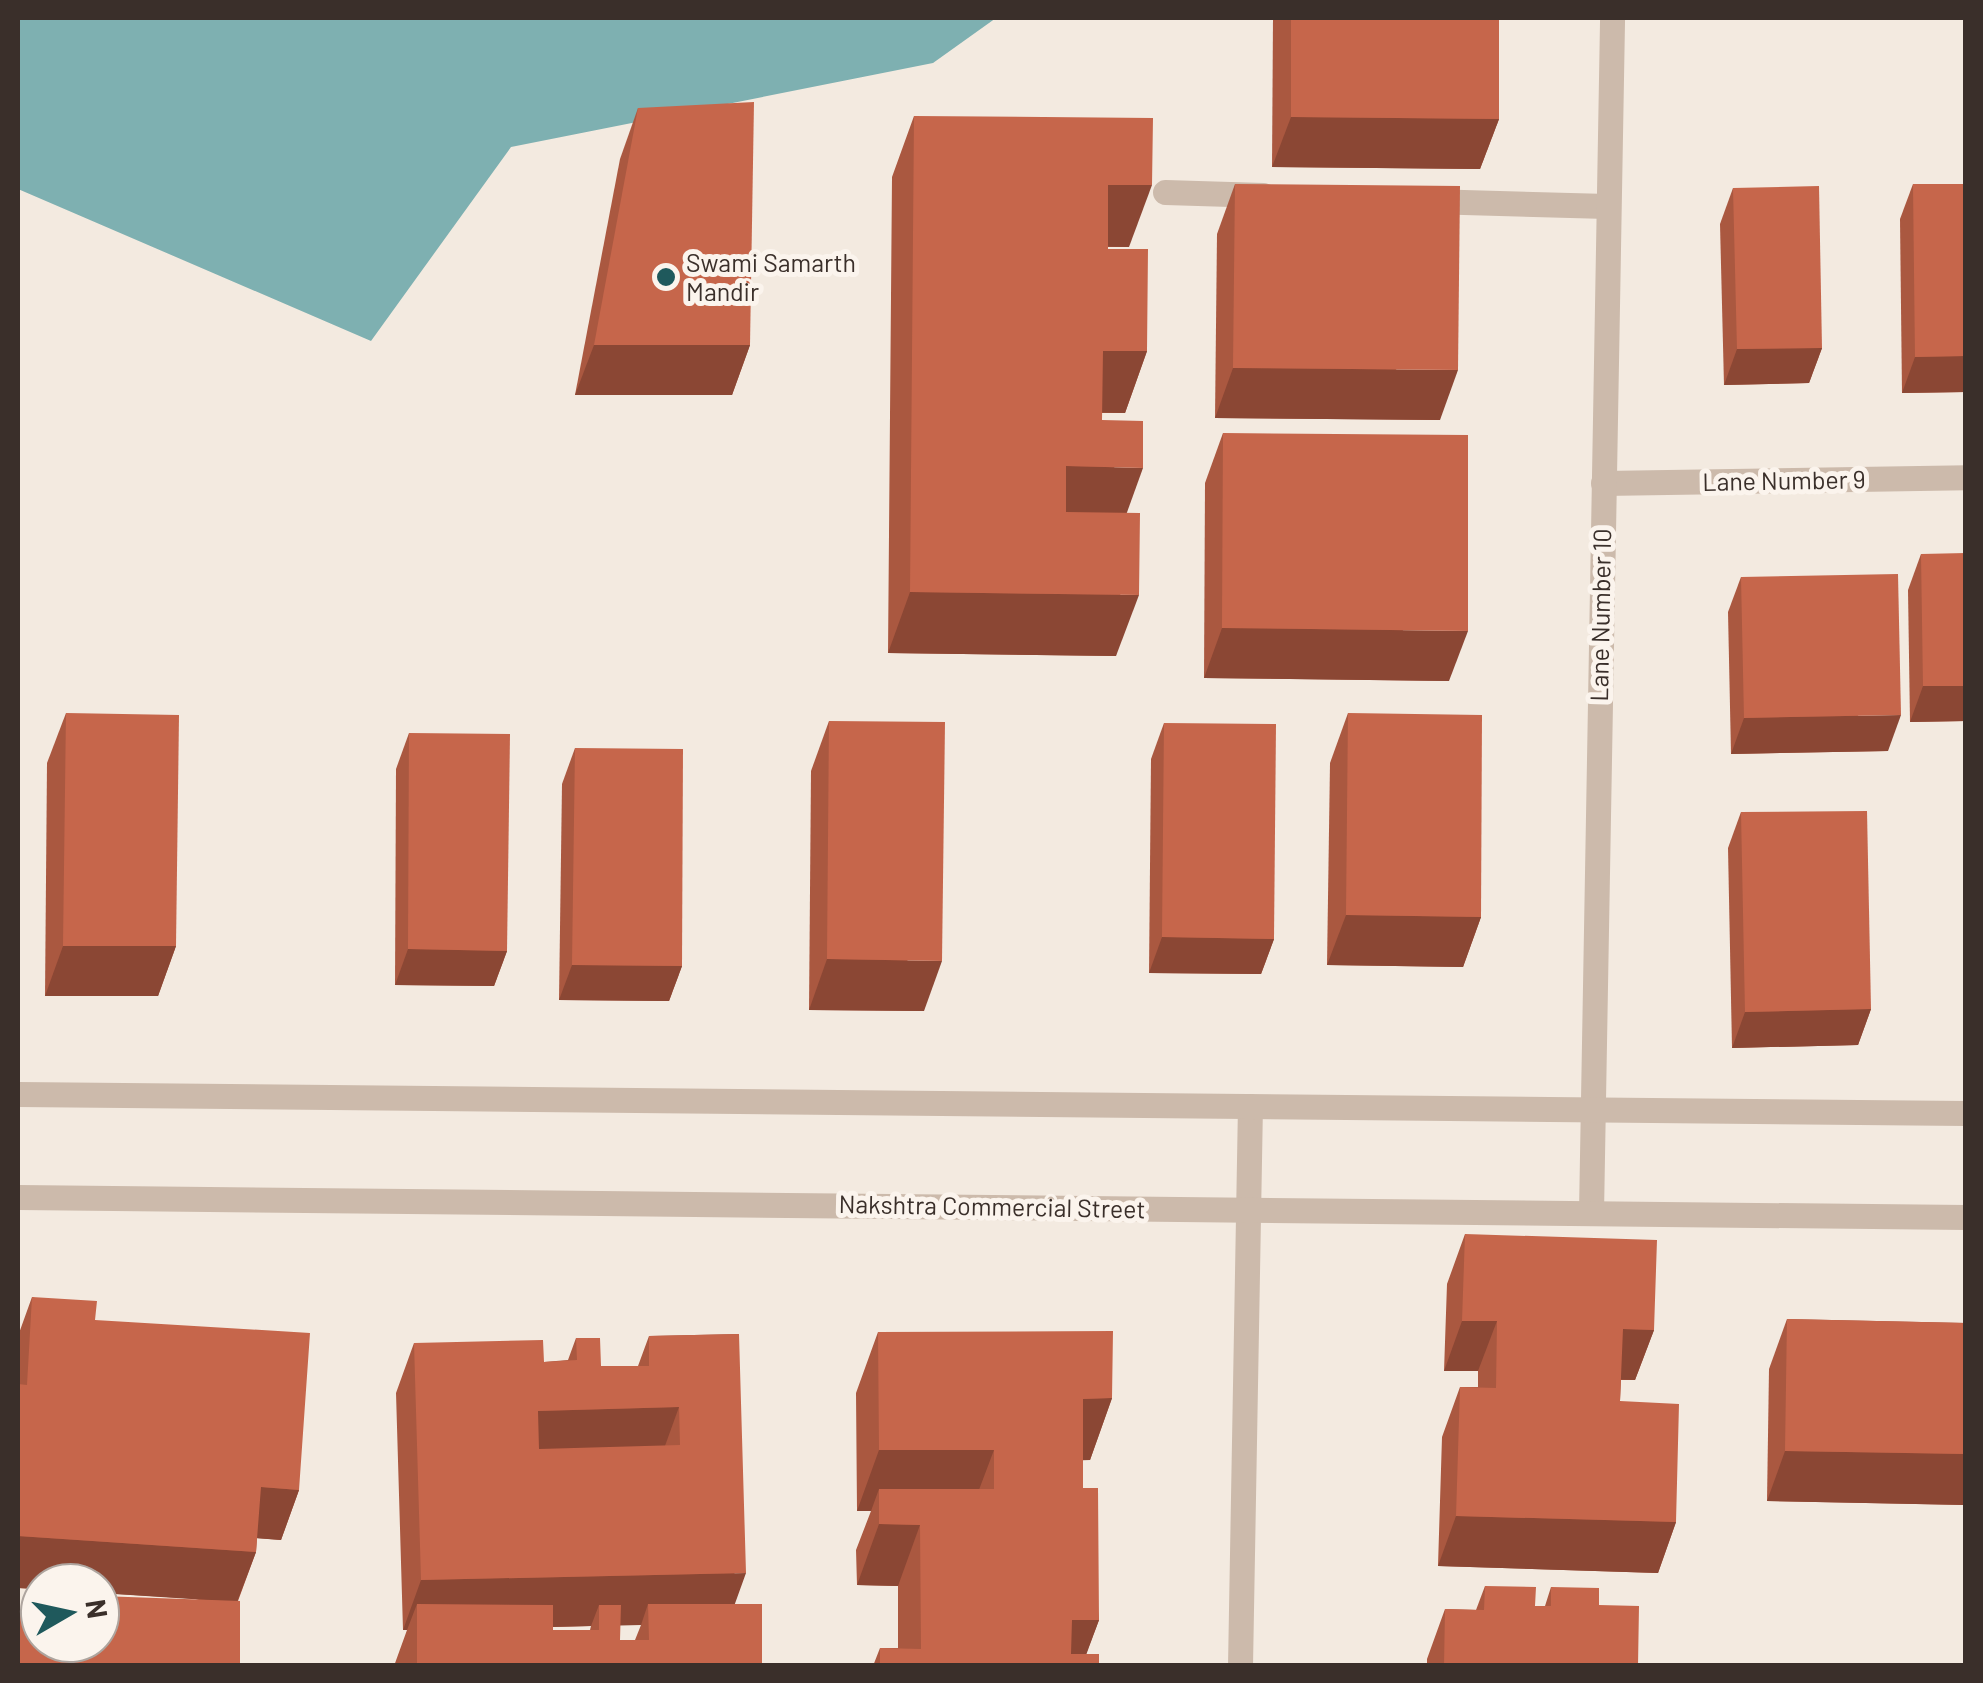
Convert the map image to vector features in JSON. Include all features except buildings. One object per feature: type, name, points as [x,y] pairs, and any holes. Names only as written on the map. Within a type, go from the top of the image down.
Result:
[{"type":"street","name":"Lane Number 10","points":[[1591,1212],[1612,18]]},
{"type":"street","points":[[1166,192],[1300,197]]},
{"type":"street","points":[[1396,200],[1608,206]]},
{"type":"street","name":"Lane Number 9","points":[[1603,483],[1966,477]]},
{"type":"street","points":[[18,1094],[1966,1113]]},
{"type":"street","points":[[1240,1666],[1250,1106]]},
{"type":"street","name":"Nakshtra Commercial Street","points":[[18,1197],[1966,1216]]},
{"type":"water","points":[[18,18],[996,18],[933,63],[511,147],[371,341],[18,189]]},
{"type":"place","name":"Swami Samarth Mandir","points":[[666,277]]}]
